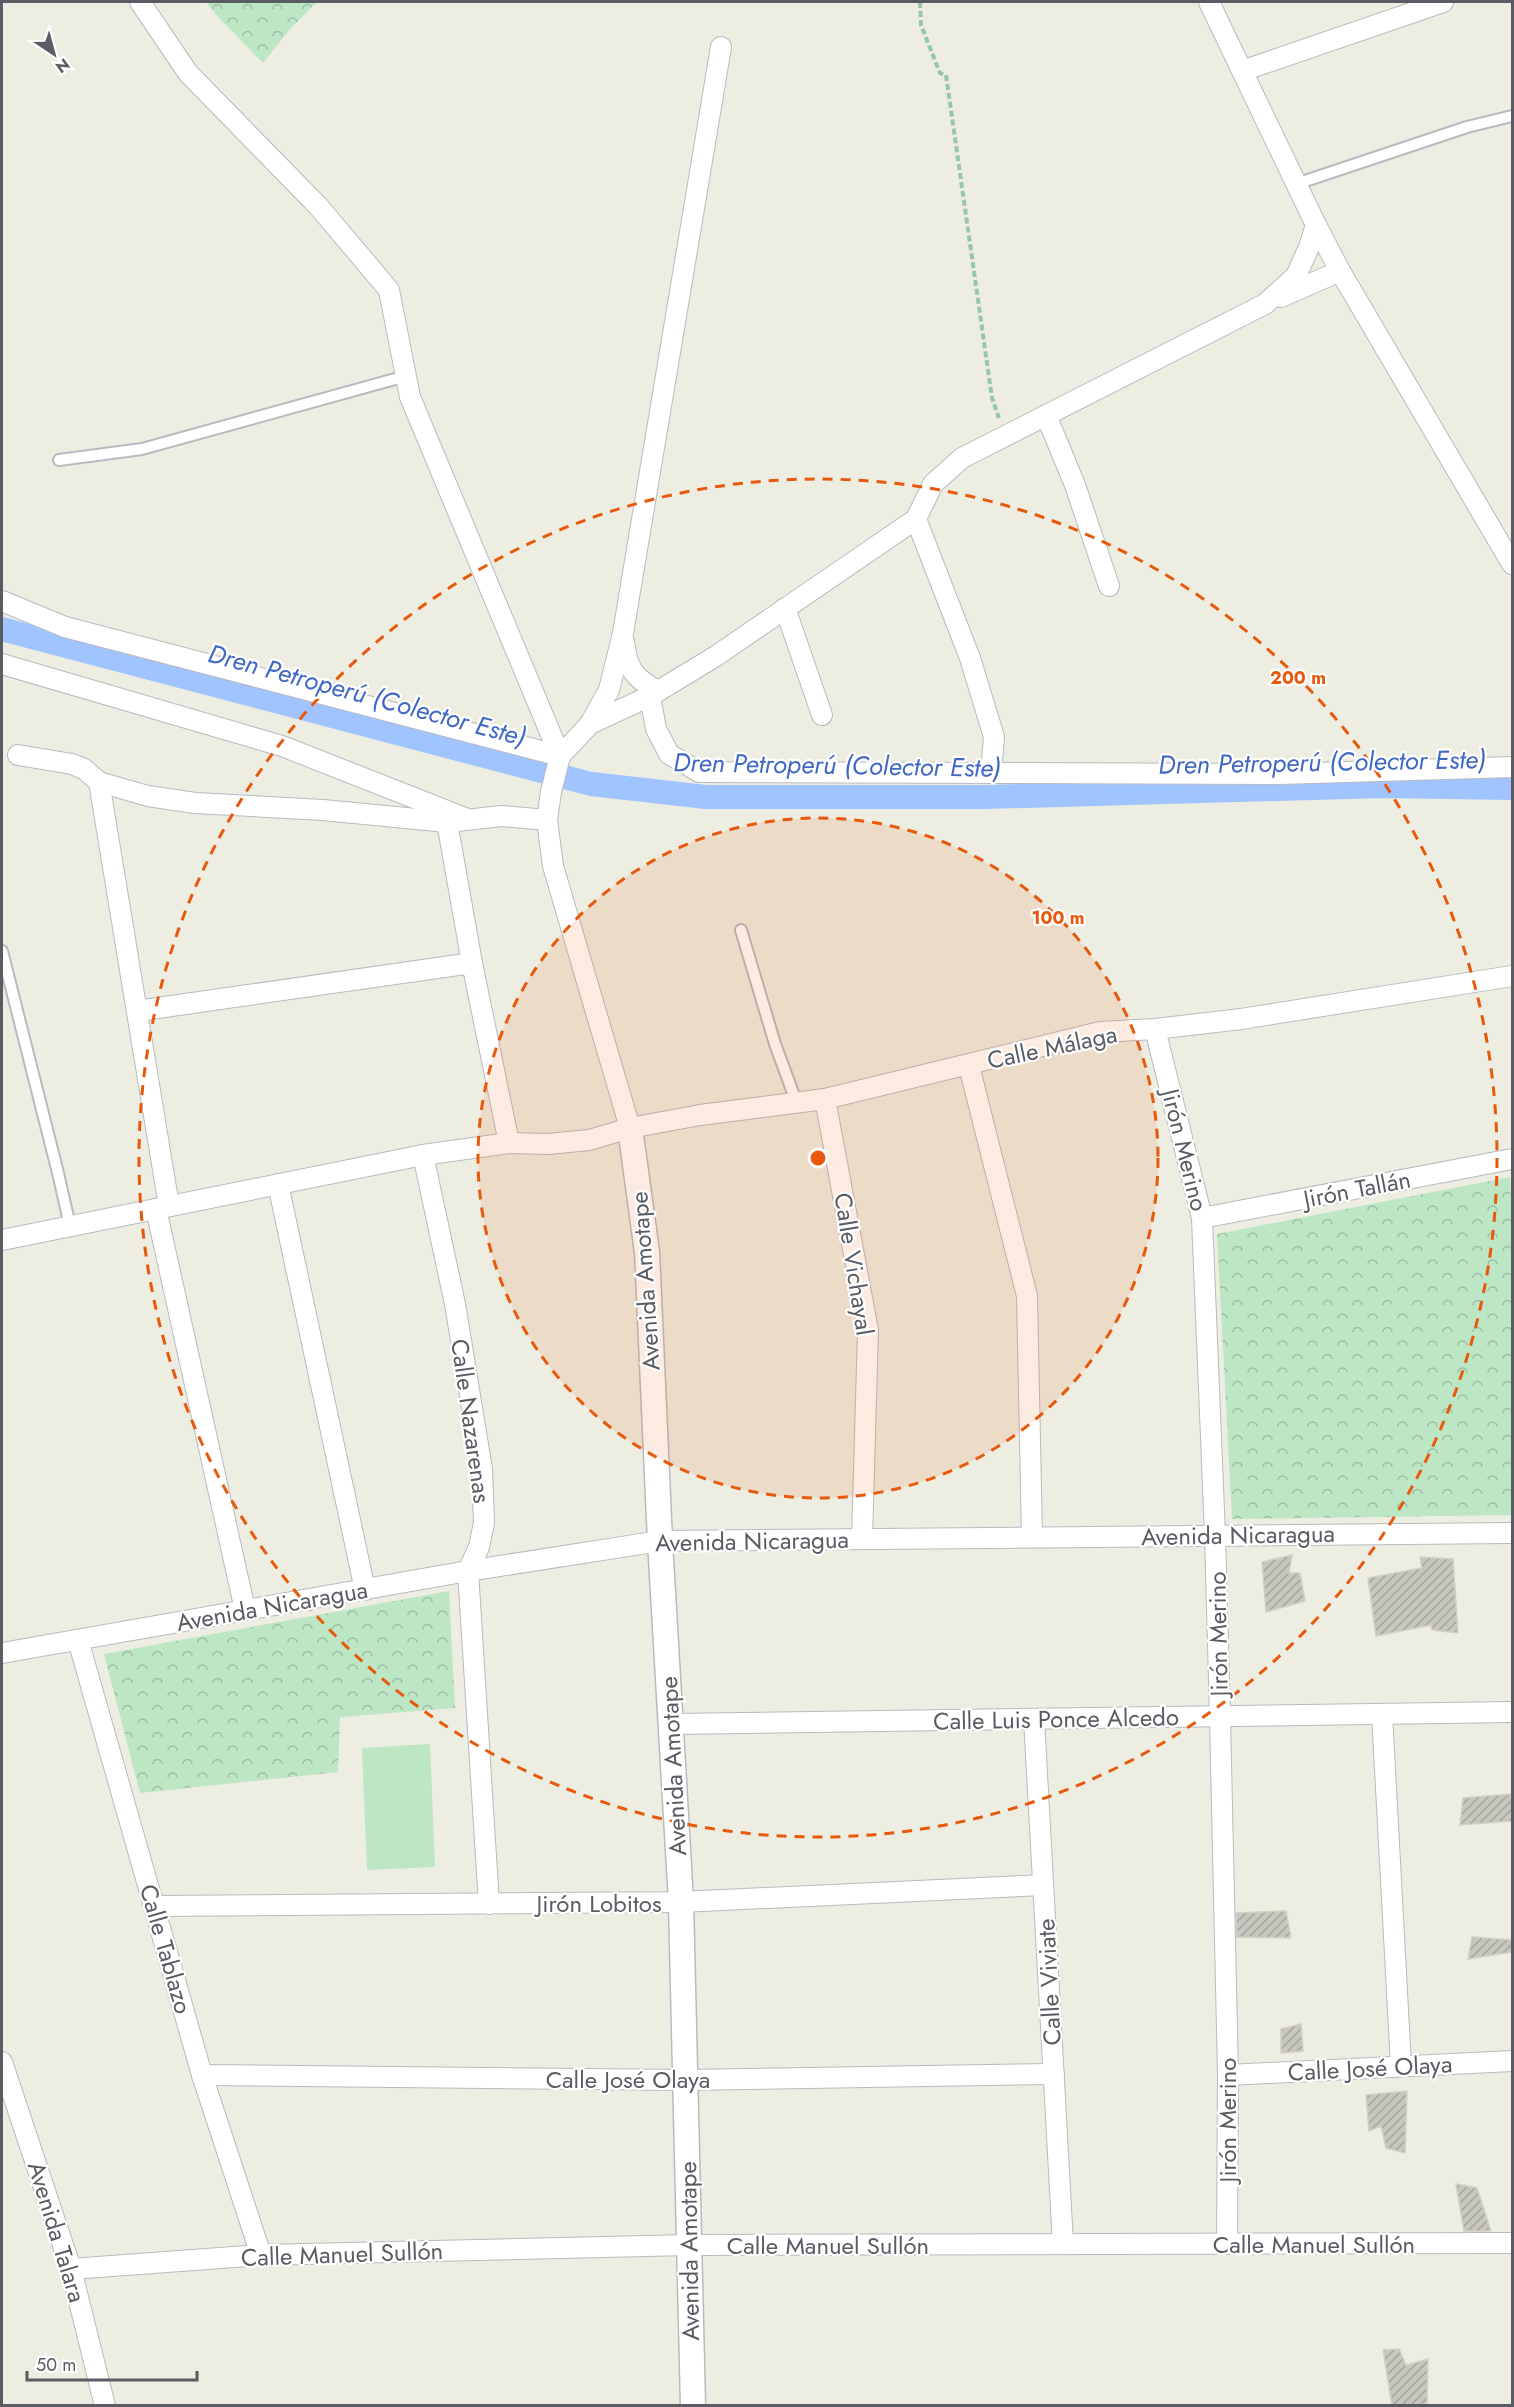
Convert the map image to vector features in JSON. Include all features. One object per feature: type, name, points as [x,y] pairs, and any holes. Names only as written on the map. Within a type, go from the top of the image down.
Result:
[{"type":"street","points":[[140,2],[188,73],[319,207],[389,290],[410,397],[560,756]]},
{"type":"street","points":[[1209,2],[1340,271],[1512,564]]},
{"type":"street","points":[[1242,71],[1443,2]]},
{"type":"street","points":[[630,1128],[553,866],[547,820],[560,756],[590,724],[609,690],[623,633],[721,47]]},
{"type":"street","points":[[1265,304],[1296,276],[1316,225]]},
{"type":"street","points":[[590,724],[654,694],[716,656],[916,519],[933,484],[962,458],[1265,304],[1340,271]]},
{"type":"street","points":[[1046,415],[1075,485],[1109,586]]},
{"type":"street","points":[[916,519],[970,658],[994,737],[991,773]]},
{"type":"street","points":[[2,601],[65,627],[560,756]]},
{"type":"street","points":[[785,608],[822,715]]},
{"type":"street","points":[[623,633],[626,661],[633,673],[654,694],[656,729],[669,754],[699,772],[1279,774],[1512,767]]},
{"type":"street","points":[[2,664],[282,746],[471,820]]},
{"type":"street","points":[[18,755],[72,764],[84,769],[99,782],[148,796],[195,803],[323,810],[447,822],[502,816],[547,820]]},
{"type":"street","points":[[99,782],[137,1011],[162,1208],[245,1610]]},
{"type":"street","points":[[447,822],[472,963],[509,1143]]},
{"type":"street","points":[[137,1011],[472,963]]},
{"type":"street","name":"Calle Málaga","points":[[2,1240],[423,1155],[509,1143],[548,1144],[589,1140],[630,1128],[700,1115],[825,1099],[969,1066],[1100,1032],[1155,1029],[1241,1019],[1512,976]]},
{"type":"street","name":"Jirón Merino","points":[[1155,1029],[1202,1218],[1220,1717],[1228,2075],[1227,2244]]},
{"type":"street","points":[[969,1066],[1027,1296],[1032,1537]]},
{"type":"street","name":"Calle Vichayal","points":[[825,1099],[868,1330],[862,1539]]},
{"type":"street","name":"Avenida Amotape","points":[[630,1128],[647,1252],[660,1541],[681,1902],[693,2406]]},
{"type":"street","name":"Calle Nazarenas","points":[[423,1155],[455,1304],[482,1469],[484,1523],[478,1547],[468,1571],[489,1904]]},
{"type":"street","name":"Jirón Tallán","points":[[1202,1218],[1512,1159]]},
{"type":"street","points":[[278,1184],[364,1590]]},
{"type":"street","name":"Avenida Nicaragua","points":[[2,1653],[468,1571],[660,1541],[1512,1533]]},
{"type":"street","name":"Calle Tablazo","points":[[78,1640],[201,2075],[261,2255]]},
{"type":"street","name":"Calle Luis Ponce Alcedo","points":[[671,1724],[1512,1712]]},
{"type":"street","points":[[1382,1714],[1401,2066]]},
{"type":"street","name":"Calle Viviate","points":[[1034,1719],[1063,2244]]},
{"type":"street","name":"Jirón Lobitos","points":[[154,1906],[681,1902],[1043,1886]]},
{"type":"street","name":"Calle José Olaya","points":[[1228,2075],[1512,2061]]},
{"type":"street","name":"Avenida Talara","points":[[2,2062],[5,2081],[71,2270],[105,2406]]},
{"type":"street","name":"Calle José Olaya","points":[[201,2075],[685,2080],[1054,2074]]},
{"type":"street","name":"Calle Manuel Sullón","points":[[71,2270],[261,2255],[689,2245],[1512,2243]]},
{"type":"lane","points":[[1296,184],[1467,127],[1512,116]]},
{"type":"lane","points":[[59,460],[142,449],[406,376]]},
{"type":"lane","points":[[741,930],[775,1044],[796,1101]]},
{"type":"lane","points":[[2,951],[70,1226]]},
{"type":"path","points":[[920,2],[921,25],[940,73],[946,75],[992,398],[1005,436]]},
{"type":"green space","points":[[206,2],[317,2],[290,29],[263,63]]},
{"type":"green space","points":[[1510,1177],[1512,1515],[1232,1519],[1217,1234]]},
{"type":"green space","points":[[449,1591],[455,1708],[340,1717],[338,1772],[140,1793],[104,1654]]},
{"type":"green space","points":[[430,1744],[435,1867],[367,1870],[362,1748]]},
{"type":"building","points":[[1292,1555],[1289,1573],[1300,1573],[1305,1601],[1266,1612],[1262,1562]]},
{"type":"building","points":[[1420,1557],[1453,1559],[1458,1633],[1432,1630],[1431,1625],[1376,1636],[1368,1578],[1422,1568]]},
{"type":"building","points":[[1512,1794],[1512,1821],[1460,1825],[1463,1798]]},
{"type":"building","points":[[1286,1911],[1291,1938],[1237,1937],[1236,1913]]},
{"type":"building","points":[[1472,1937],[1512,1940],[1512,1952],[1468,1959]]},
{"type":"building","points":[[1301,2024],[1303,2051],[1281,2053],[1281,2029]]},
{"type":"building","points":[[1407,2091],[1405,2153],[1386,2148],[1381,2126],[1369,2131],[1366,2095]]},
{"type":"building","points":[[1456,2184],[1477,2188],[1491,2231],[1464,2231]]},
{"type":"building","points":[[1399,2349],[1406,2365],[1428,2359],[1427,2404],[1392,2406],[1383,2350]]},
{"type":"waterway","name":"Dren Petroperú (Colector Este)","points":[[2,629],[591,784],[706,797],[985,797],[1383,786],[1512,788]]}]
